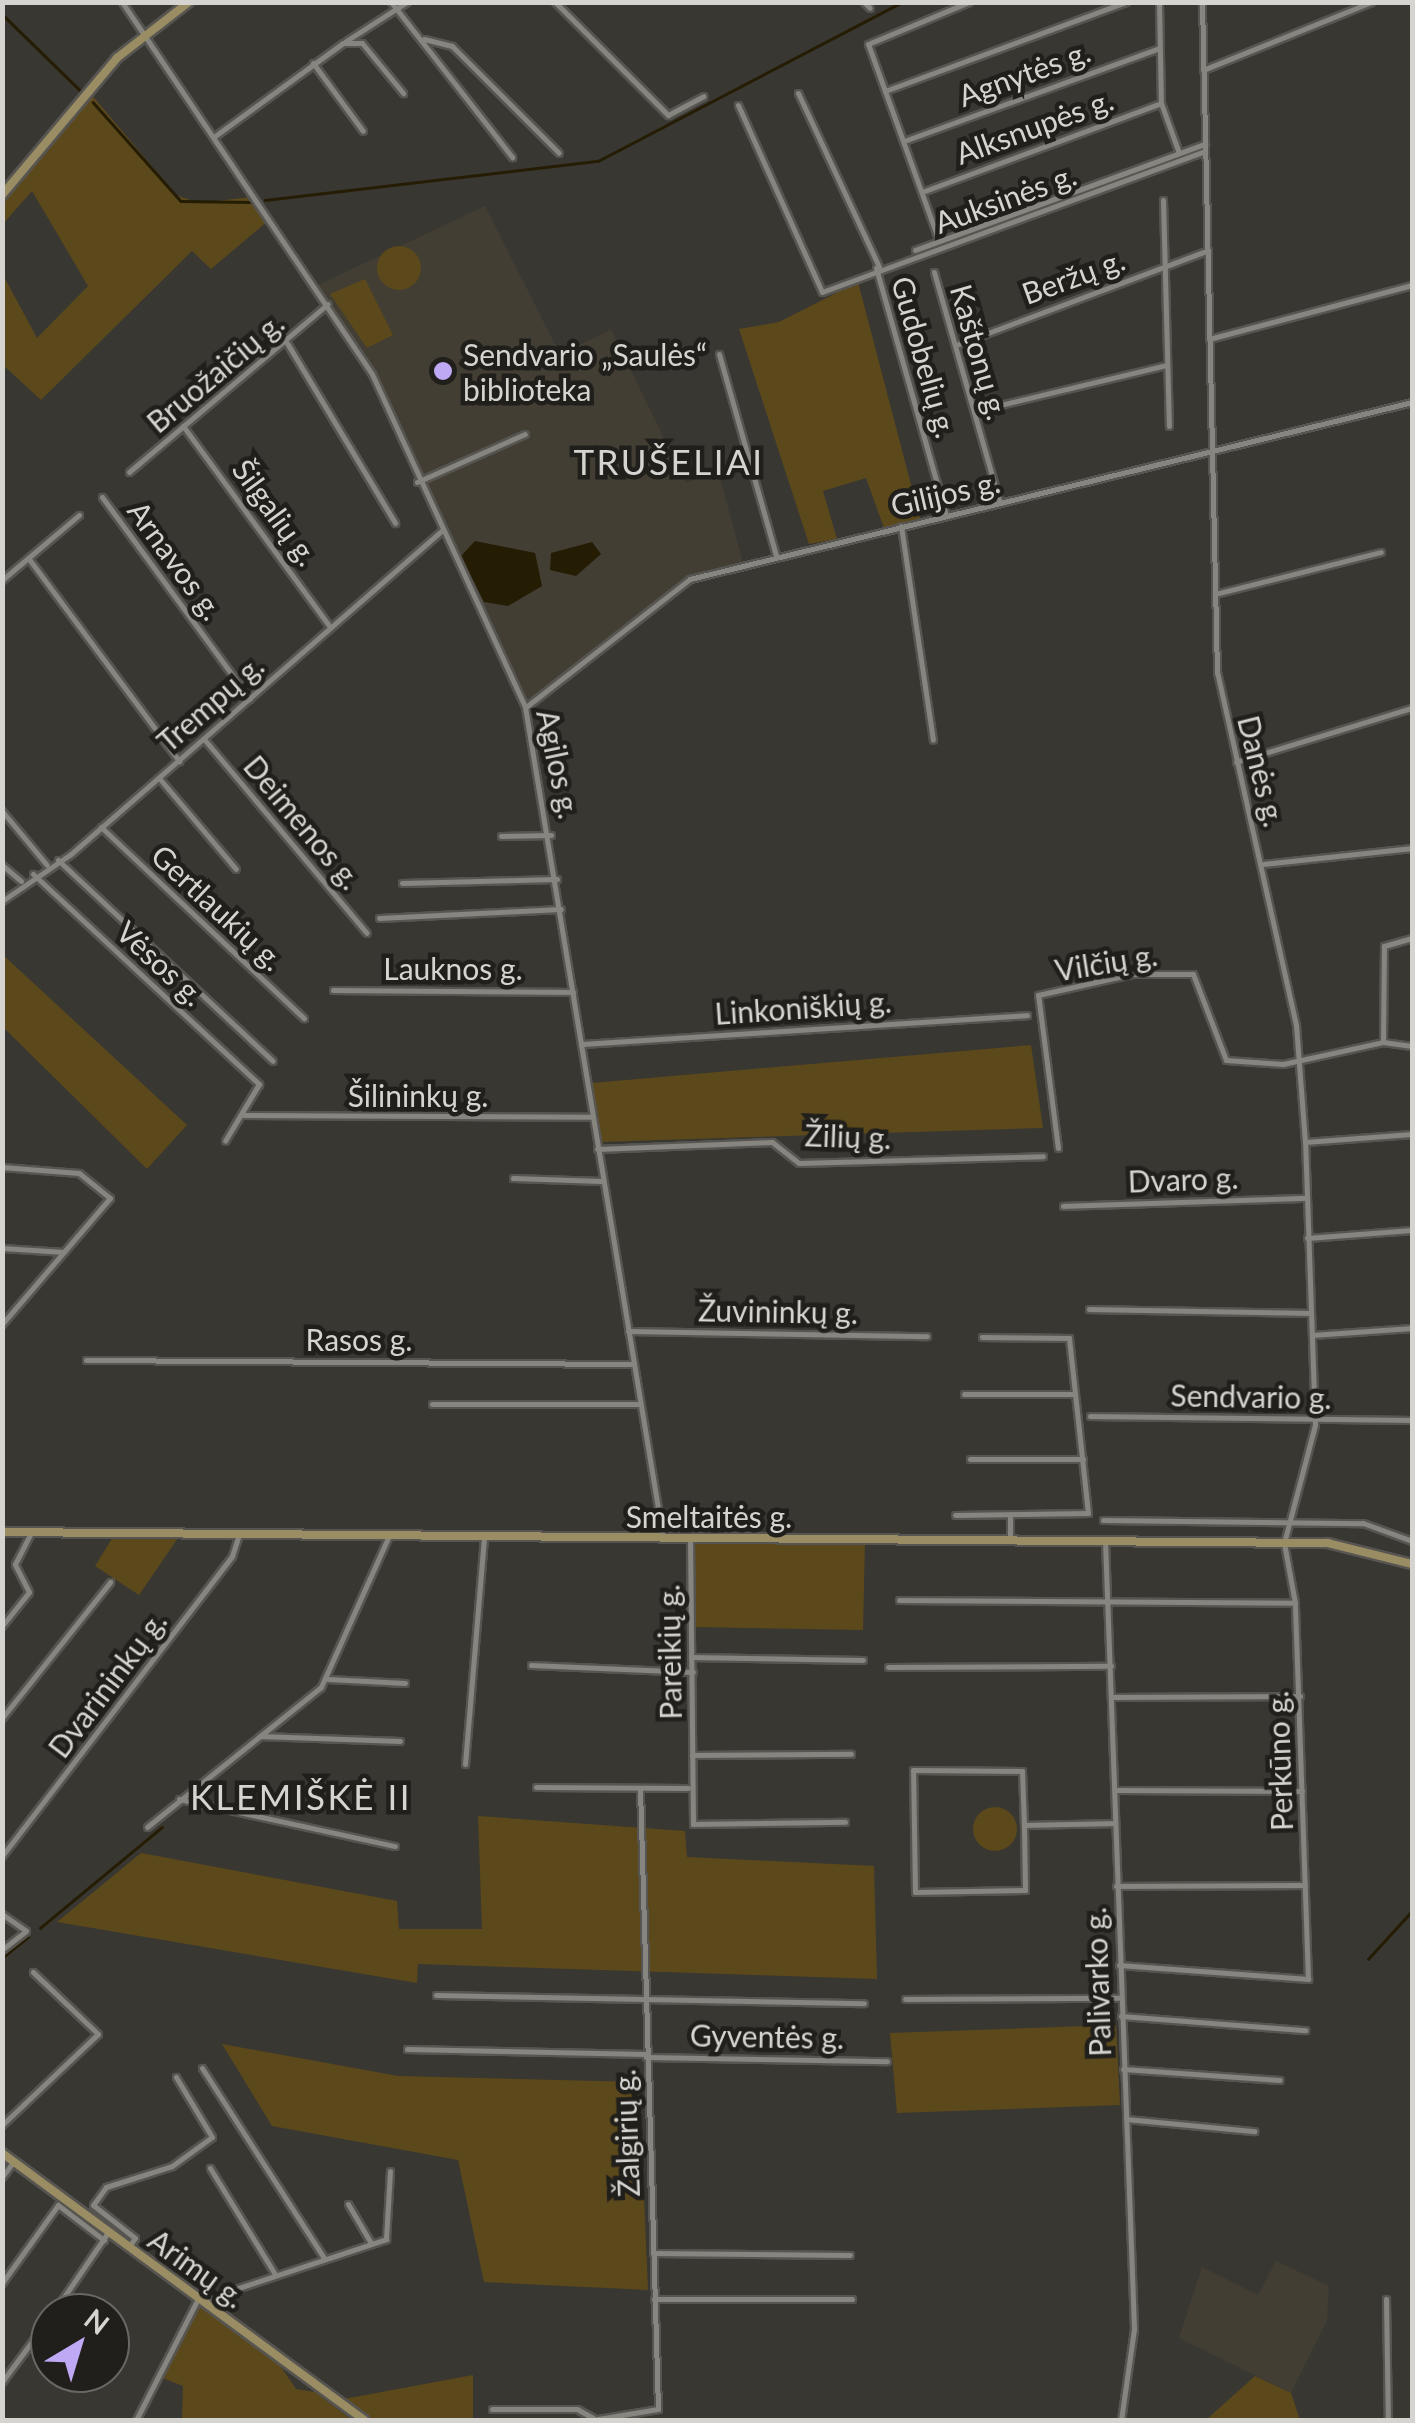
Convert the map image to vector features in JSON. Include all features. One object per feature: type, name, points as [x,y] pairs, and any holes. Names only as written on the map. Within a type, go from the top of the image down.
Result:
[{"type":"main road","points":[[2,195],[144,33],[189,2]]},
{"type":"main road","name":"Smeltaitės g.","points":[[2,1532],[1284,1543],[1354,1546],[1412,1564]]},
{"type":"main road","name":"Arimų g.","points":[[2,2153],[106,2236],[128,2246],[364,2420]]},
{"type":"street","name":"Agilos g.","points":[[122,2],[372,374],[418,482],[525,707],[551,835],[602,1181],[662,1538]]},
{"type":"street","points":[[391,2],[424,39],[432,64],[512,156]]},
{"type":"street","points":[[215,136],[343,42],[407,2]]},
{"type":"street","points":[[555,2],[668,115],[703,96]]},
{"type":"street","points":[[864,2],[870,8]]},
{"type":"street","points":[[940,241],[870,40],[969,2]]},
{"type":"street","points":[[885,91],[1126,2]]},
{"type":"street","points":[[1159,2],[1161,103],[1178,153]]},
{"type":"street","name":"Danės g.","points":[[1202,2],[1217,673],[1263,864],[1300,1062],[1305,1142],[1315,1419],[1284,1543]]},
{"type":"street","points":[[1203,70],[1372,2]]},
{"type":"street","points":[[424,39],[452,46],[559,154]]},
{"type":"street","points":[[343,42],[362,42],[403,93]]},
{"type":"street","name":"Agnytės g.","points":[[903,142],[1160,48]]},
{"type":"street","points":[[313,64],[362,131]]},
{"type":"street","name":"Gudobelių g.","points":[[798,93],[878,267],[946,516]]},
{"type":"street","name":"Alksnupės g.","points":[[922,192],[1161,103]]},
{"type":"street","name":"Auksinės g.","points":[[738,105],[822,292],[878,267],[1205,148]]},
{"type":"street","points":[[916,250],[1178,153],[1205,148]]},
{"type":"street","points":[[1163,200],[1169,426]]},
{"type":"street","name":"Beržų g.","points":[[956,345],[1207,251]]},
{"type":"street","name":"Kaštonų g.","points":[[934,272],[1000,503]]},
{"type":"street","points":[[1209,339],[1412,285]]},
{"type":"street","name":"Bruožaičių g.","points":[[129,472],[287,343],[328,304]]},
{"type":"street","points":[[287,343],[394,523]]},
{"type":"street","points":[[719,354],[776,556]]},
{"type":"street","points":[[974,411],[1166,366]]},
{"type":"street","name":"Gilijos g.","points":[[525,707],[690,579],[1412,402]]},
{"type":"street","name":"Šilgalių g.","points":[[184,426],[330,627]]},
{"type":"street","points":[[418,482],[525,434]]},
{"type":"street","name":"Arnavos g.","points":[[102,497],[250,698]]},
{"type":"street","points":[[2,580],[79,515]]},
{"type":"street","points":[[901,526],[933,740]]},
{"type":"street","name":"Trempų g.","points":[[2,900],[21,881],[58,860],[102,827],[441,531]]},
{"type":"street","points":[[1214,594],[1381,552]]},
{"type":"street","points":[[29,558],[179,761]]},
{"type":"street","points":[[1236,762],[1412,708]]},
{"type":"street","name":"Deimenos g.","points":[[204,739],[367,934]]},
{"type":"street","points":[[159,778],[236,869]]},
{"type":"street","points":[[2,811],[48,865]]},
{"type":"street","name":"Gertlaukių g.","points":[[102,827],[304,1018]]},
{"type":"street","points":[[501,836],[551,835]]},
{"type":"street","points":[[1263,864],[1412,848]]},
{"type":"street","points":[[58,860],[273,1061]]},
{"type":"street","points":[[2,864],[21,881]]},
{"type":"street","name":"Vėsos g.","points":[[33,874],[259,1084],[244,1116]]},
{"type":"street","points":[[402,883],[557,879]]},
{"type":"street","points":[[379,918],[562,909]]},
{"type":"street","points":[[1383,1042],[1384,946],[1412,938]]},
{"type":"street","name":"Vilčių g.","points":[[1058,1148],[1038,996],[1132,974],[1192,974],[1226,1060],[1300,1062]]},
{"type":"street","name":"Lauknos g.","points":[[333,990],[574,992]]},
{"type":"street","name":"Linkoniškių g.","points":[[581,1044],[1028,1015]]},
{"type":"street","points":[[1300,1062],[1383,1042],[1412,1046]]},
{"type":"street","points":[[226,1141],[244,1116]]},
{"type":"street","name":"Šilininkų g.","points":[[244,1116],[592,1117]]},
{"type":"street","points":[[1305,1142],[1412,1134]]},
{"type":"street","name":"Žilių g.","points":[[597,1149],[772,1142],[798,1163],[1043,1156]]},
{"type":"street","points":[[2,1167],[79,1173],[110,1198],[2,1324]]},
{"type":"street","points":[[513,1178],[602,1181]]},
{"type":"street","name":"Dvaro g.","points":[[1062,1206],[1306,1198]]},
{"type":"street","points":[[1307,1238],[1412,1230]]},
{"type":"street","points":[[2,1248],[66,1252]]},
{"type":"street","points":[[1089,1309],[1310,1313]]},
{"type":"street","points":[[1312,1336],[1412,1328]]},
{"type":"street","name":"Žuvininkų g.","points":[[628,1332],[928,1336]]},
{"type":"street","points":[[955,1515],[1088,1513],[1069,1338],[982,1336]]},
{"type":"street","name":"Rasos g.","points":[[86,1360],[632,1364]]},
{"type":"street","points":[[964,1394],[1076,1394]]},
{"type":"street","points":[[432,1404],[640,1404]]},
{"type":"street","name":"Sendvario g.","points":[[1090,1416],[1412,1420]]},
{"type":"street","points":[[970,1458],[1083,1460]]},
{"type":"street","points":[[1010,1516],[1010,1540]]},
{"type":"street","points":[[1103,1520],[1363,1523],[1412,1541]]},
{"type":"street","points":[[2,1626],[29,1592],[15,1564],[31,1532]]},
{"type":"street","name":"Dvarininkų g.","points":[[2,1856],[232,1556],[238,1534]]},
{"type":"street","points":[[147,1827],[328,1679],[389,1536]]},
{"type":"street","points":[[465,1764],[484,1536]]},
{"type":"street","name":"Pareikių g.","points":[[690,1538],[694,1672],[688,1788],[693,1824],[845,1822]]},
{"type":"street","name":"Palivarko g.","points":[[1105,1541],[1134,2329],[1121,2420]]},
{"type":"street","name":"Perkūno g.","points":[[1119,1965],[1308,1980],[1295,1603],[1284,1543]]},
{"type":"street","points":[[2,1718],[110,1582]]},
{"type":"street","points":[[898,1600],[1295,1603]]},
{"type":"street","points":[[691,1657],[864,1660]]},
{"type":"street","points":[[532,1665],[694,1672]]},
{"type":"street","points":[[888,1667],[1111,1666]]},
{"type":"street","points":[[328,1679],[405,1682]]},
{"type":"street","points":[[1112,1697],[1300,1696]]},
{"type":"street","points":[[257,1736],[400,1740]]},
{"type":"street","points":[[692,1755],[851,1754]]},
{"type":"street","points":[[913,1770],[1022,1771],[1024,1825],[1025,1890],[916,1892],[913,1770]]},
{"type":"street","points":[[536,1787],[688,1788]]},
{"type":"street","name":"Žalgirių g.","points":[[592,2419],[658,2409],[640,1788]]},
{"type":"street","points":[[1115,1790],[1303,1791]]},
{"type":"street","points":[[179,1799],[395,1846]]},
{"type":"street","points":[[1024,1825],[1115,1824]]},
{"type":"street","points":[[1116,1886],[1305,1885]]},
{"type":"street","points":[[2,1914],[26,1932],[2,1950]]},
{"type":"street","points":[[2,2126],[98,2034],[33,1972]]},
{"type":"street","points":[[436,1995],[864,2003]]},
{"type":"street","points":[[905,1999],[1120,1998]]},
{"type":"street","points":[[1121,2016],[1305,2030]]},
{"type":"street","name":"Gyventės g.","points":[[407,2048],[887,2061]]},
{"type":"street","points":[[202,2068],[324,2258]]},
{"type":"street","points":[[1124,2069],[1280,2080]]},
{"type":"street","points":[[128,2246],[135,2238],[92,2205],[99,2196],[212,2137],[176,2078]]},
{"type":"street","points":[[1126,2119],[1254,2131]]},
{"type":"street","points":[[2,2178],[14,2161]]},
{"type":"street","points":[[210,2168],[275,2274]]},
{"type":"street","points":[[136,2420],[200,2299],[386,2238],[390,2171]]},
{"type":"street","points":[[348,2204],[372,2243]]},
{"type":"street","points":[[2,2283],[58,2205],[106,2236],[67,2293]]},
{"type":"street","points":[[653,2253],[850,2255]]},
{"type":"street","points":[[654,2299],[852,2300]]},
{"type":"street","points":[[1386,2299],[1388,2420]]},
{"type":"street","points":[[2,2382],[30,2344]]},
{"type":"street","points":[[492,2409],[577,2409],[592,2419]]},
{"type":"shaded area","points":[[90,93],[176,195],[198,203],[252,197],[268,221],[211,269],[192,251],[41,400],[3,365],[2,273],[37,338],[88,286],[32,191],[3,224],[2,201]]},
{"type":"shaded area","points":[[485,206],[560,354],[611,330],[686,483],[718,470],[743,563],[685,579],[528,700],[377,377],[318,285]]},
{"type":"shaded area","points":[[399,246],[415,252],[421,268],[415,284],[399,290],[383,284],[377,268],[383,252]]},
{"type":"shaded area","points":[[365,279],[393,335],[367,348],[330,294]]},
{"type":"shaded area","points":[[858,282],[920,519],[884,528],[866,478],[823,491],[837,539],[809,544],[739,329],[779,322]]},
{"type":"shaded area","points":[[475,541],[535,553],[542,586],[508,606],[484,602],[461,556]]},
{"type":"shaded area","points":[[592,542],[601,554],[576,576],[550,570],[551,553]]},
{"type":"shaded area","points":[[2,954],[187,1125],[147,1169],[3,1027]]},
{"type":"shaded area","points":[[1031,1045],[1043,1128],[599,1142],[592,1083]]},
{"type":"shaded area","points":[[113,1537],[178,1538],[139,1595],[95,1566]]},
{"type":"shaded area","points":[[692,1542],[865,1542],[863,1630],[693,1627]]},
{"type":"shaded area","points":[[995,1807],[1011,1813],[1017,1829],[1011,1845],[995,1851],[979,1845],[973,1829],[979,1813]]},
{"type":"shaded area","points":[[478,1816],[685,1831],[687,1857],[874,1866],[877,1979],[418,1964],[417,1983],[57,1922],[141,1853],[397,1901],[399,1929],[482,1929]]},
{"type":"shaded area","points":[[1116,2025],[1120,2105],[897,2113],[890,2033]]},
{"type":"shaded area","points":[[222,2044],[398,2076],[639,2082],[648,2290],[484,2282],[458,2160],[272,2126]]},
{"type":"shaded area","points":[[1276,2261],[1329,2286],[1327,2321],[1291,2393],[1179,2338],[1202,2267],[1258,2295]]},
{"type":"shaded area","points":[[200,2304],[279,2364],[296,2389],[315,2392],[352,2420],[182,2420],[183,2386],[160,2377]]},
{"type":"shaded area","points":[[473,2375],[473,2420],[373,2420],[344,2399]]},
{"type":"shaded area","points":[[1255,2376],[1291,2393],[1300,2420],[1206,2420]]},
{"type":"waterway","points":[[265,200],[598,161],[902,2]]},
{"type":"waterway","points":[[2,14],[80,90]]},
{"type":"waterway","points":[[93,102],[181,201],[252,202]]},
{"type":"waterway","points":[[40,1928],[162,1827]]},
{"type":"waterway","points":[[1368,1959],[1412,1911]]},
{"type":"waterway","points":[[2,1958],[28,1937]]},
{"type":"place","name":"Sendvario „Saulės“ biblioteka","points":[[443,371]]},
{"type":"district","name":"TRUŠELIAI","points":[[669,461]]},
{"type":"district","name":"KLEMIŠKĖ II","points":[[301,1796]]}]
